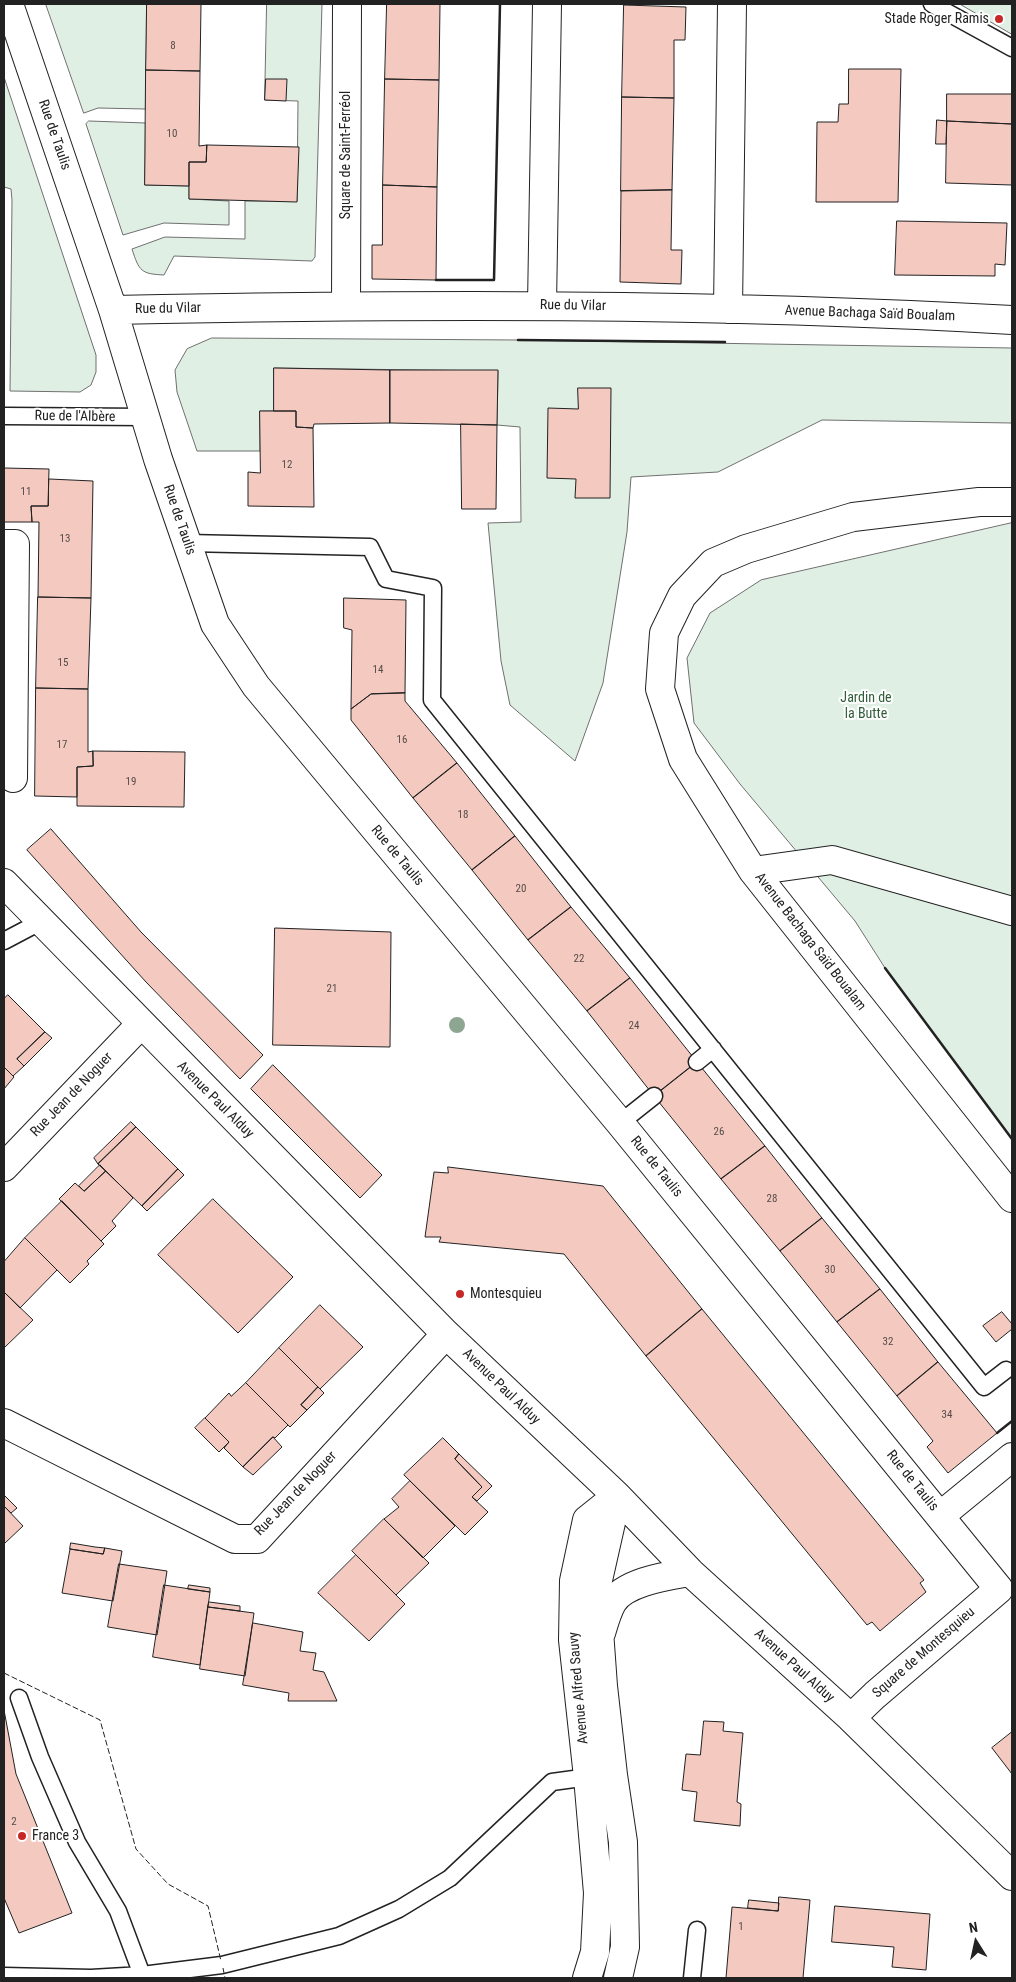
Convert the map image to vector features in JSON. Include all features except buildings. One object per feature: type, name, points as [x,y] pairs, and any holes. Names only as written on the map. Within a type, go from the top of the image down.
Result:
[{"type":"street","name":"Rue de Taulis","points":[[9,4],[114,310],[147,417],[158,460],[215,624],[256,686],[620,1123],[999,1588]]},
{"type":"street","name":"Square de Saint-Ferréol","points":[[346,4],[346,306]]},
{"type":"street","points":[[542,305],[548,4]]},
{"type":"street","points":[[728,309],[732,4]]},
{"type":"street","name":"Rue du Vilar","points":[[114,310],[542,305],[728,309]]},
{"type":"street","name":"Avenue Bachaga Saïd Boualam","points":[[728,309],[1012,320]]},
{"type":"street","points":[[753,871],[683,759],[660,689],[664,633],[682,596],[713,563],[746,549],[853,517],[979,502],[1012,502]]},
{"type":"street","points":[[4,544],[15,544],[13,778]]},
{"type":"street","name":"Avenue Bachaga Saïd Boualam","points":[[753,871],[832,860],[1012,911]]},
{"type":"street","name":"Avenue Bachaga Saïd Boualam","points":[[753,871],[1012,1198]]},
{"type":"street","name":"Avenue Paul Alduy","points":[[4,883],[40,922],[446,1334],[617,1496],[690,1572],[851,1718],[1012,1876]]},
{"type":"street","name":"Rue Jean de Noguer","points":[[4,1166],[141,1024]]},
{"type":"street","name":"Rue Jean de Noguer","points":[[4,1423],[235,1539],[257,1539],[446,1334]]},
{"type":"street","points":[[940,1516],[1012,1457]]},
{"type":"street","name":"Avenue Alfred Sauvy","points":[[587,1978],[595,1952],[598,1893],[600,1776],[596,1589],[617,1496]]},
{"type":"street","name":"Avenue Alfred Sauvy","points":[[617,1496],[587,1520],[574,1581],[573,1640],[600,1776],[623,1842],[625,1947],[618,1978]]},
{"type":"street","name":"Avenue Alfred Sauvy","points":[[598,1639],[612,1602],[630,1588],[650,1580],[690,1572]]},
{"type":"street","name":"Square de Montesquieu","points":[[851,1718],[999,1588]]},
{"type":"lane","points":[[932,4],[1012,48]]},
{"type":"lane","name":"Rue de l'Albère","points":[[4,416],[147,417]]},
{"type":"lane","points":[[187,543],[370,547],[386,579],[433,588],[432,700],[984,1387],[1006,1370]]},
{"type":"lane","points":[[4,941],[40,922]]},
{"type":"lane","points":[[697,1062],[713,1049]]},
{"type":"lane","points":[[620,1123],[654,1096]]},
{"type":"lane","points":[[19,1698],[40,1757],[78,1842],[118,1911],[142,1975]]},
{"type":"lane","points":[[4,1976],[91,1978],[142,1975],[222,1965],[339,1936],[391,1913],[450,1878],[552,1782],[600,1776]]},
{"type":"lane","points":[[692,1978],[697,1930]]},
{"type":"green space","points":[[46,4],[147,4],[146,109],[98,108],[84,113]]},
{"type":"green space","points":[[267,4],[322,4],[315,257],[312,261],[174,256],[164,275],[150,274],[139,267],[132,249],[165,237],[245,239],[245,201],[297,201],[298,101],[265,100]]},
{"type":"green space","name":"Stade Roger Ramis","points":[[960,4],[1012,4],[1012,34]]},
{"type":"green space","points":[[4,77],[96,355],[96,372],[91,385],[80,392],[10,391],[12,200],[11,189],[4,187]]},
{"type":"green space","points":[[89,121],[146,123],[145,185],[189,186],[189,199],[229,201],[229,225],[164,223],[123,235],[86,124]]},
{"type":"green space","points":[[212,338],[518,340],[1012,348],[1012,423],[822,420],[718,472],[631,477],[627,532],[603,683],[575,761],[510,705],[501,661],[488,523],[521,522],[520,427],[497,425],[498,371],[274,368],[274,411],[260,411],[260,451],[197,451],[177,392],[175,370],[187,349]]},
{"type":"green space","name":"Jardin de la Butte","points":[[1012,523],[1012,1139],[885,968],[855,921],[740,784],[694,723],[687,658],[710,613],[761,580]]},
{"type":"fence","points":[[4,1673],[100,1720],[136,1849],[168,1884],[208,1906],[221,1961]]},
{"type":"fence","points":[[223,1968],[225,1978]]},
{"type":"wall","points":[[436,280],[494,280],[500,4]]},
{"type":"wall","points":[[518,340],[725,342]]},
{"type":"wall","points":[[885,968],[1012,1139]]},
{"type":"wall","points":[[997,1433],[1012,1421]]},
{"type":"place","name":"Stade Roger Ramis","points":[[999,19]]},
{"type":"place","name":"Montesquieu","points":[[460,1294]]},
{"type":"place","name":"France 3","points":[[22,1836]]}]
